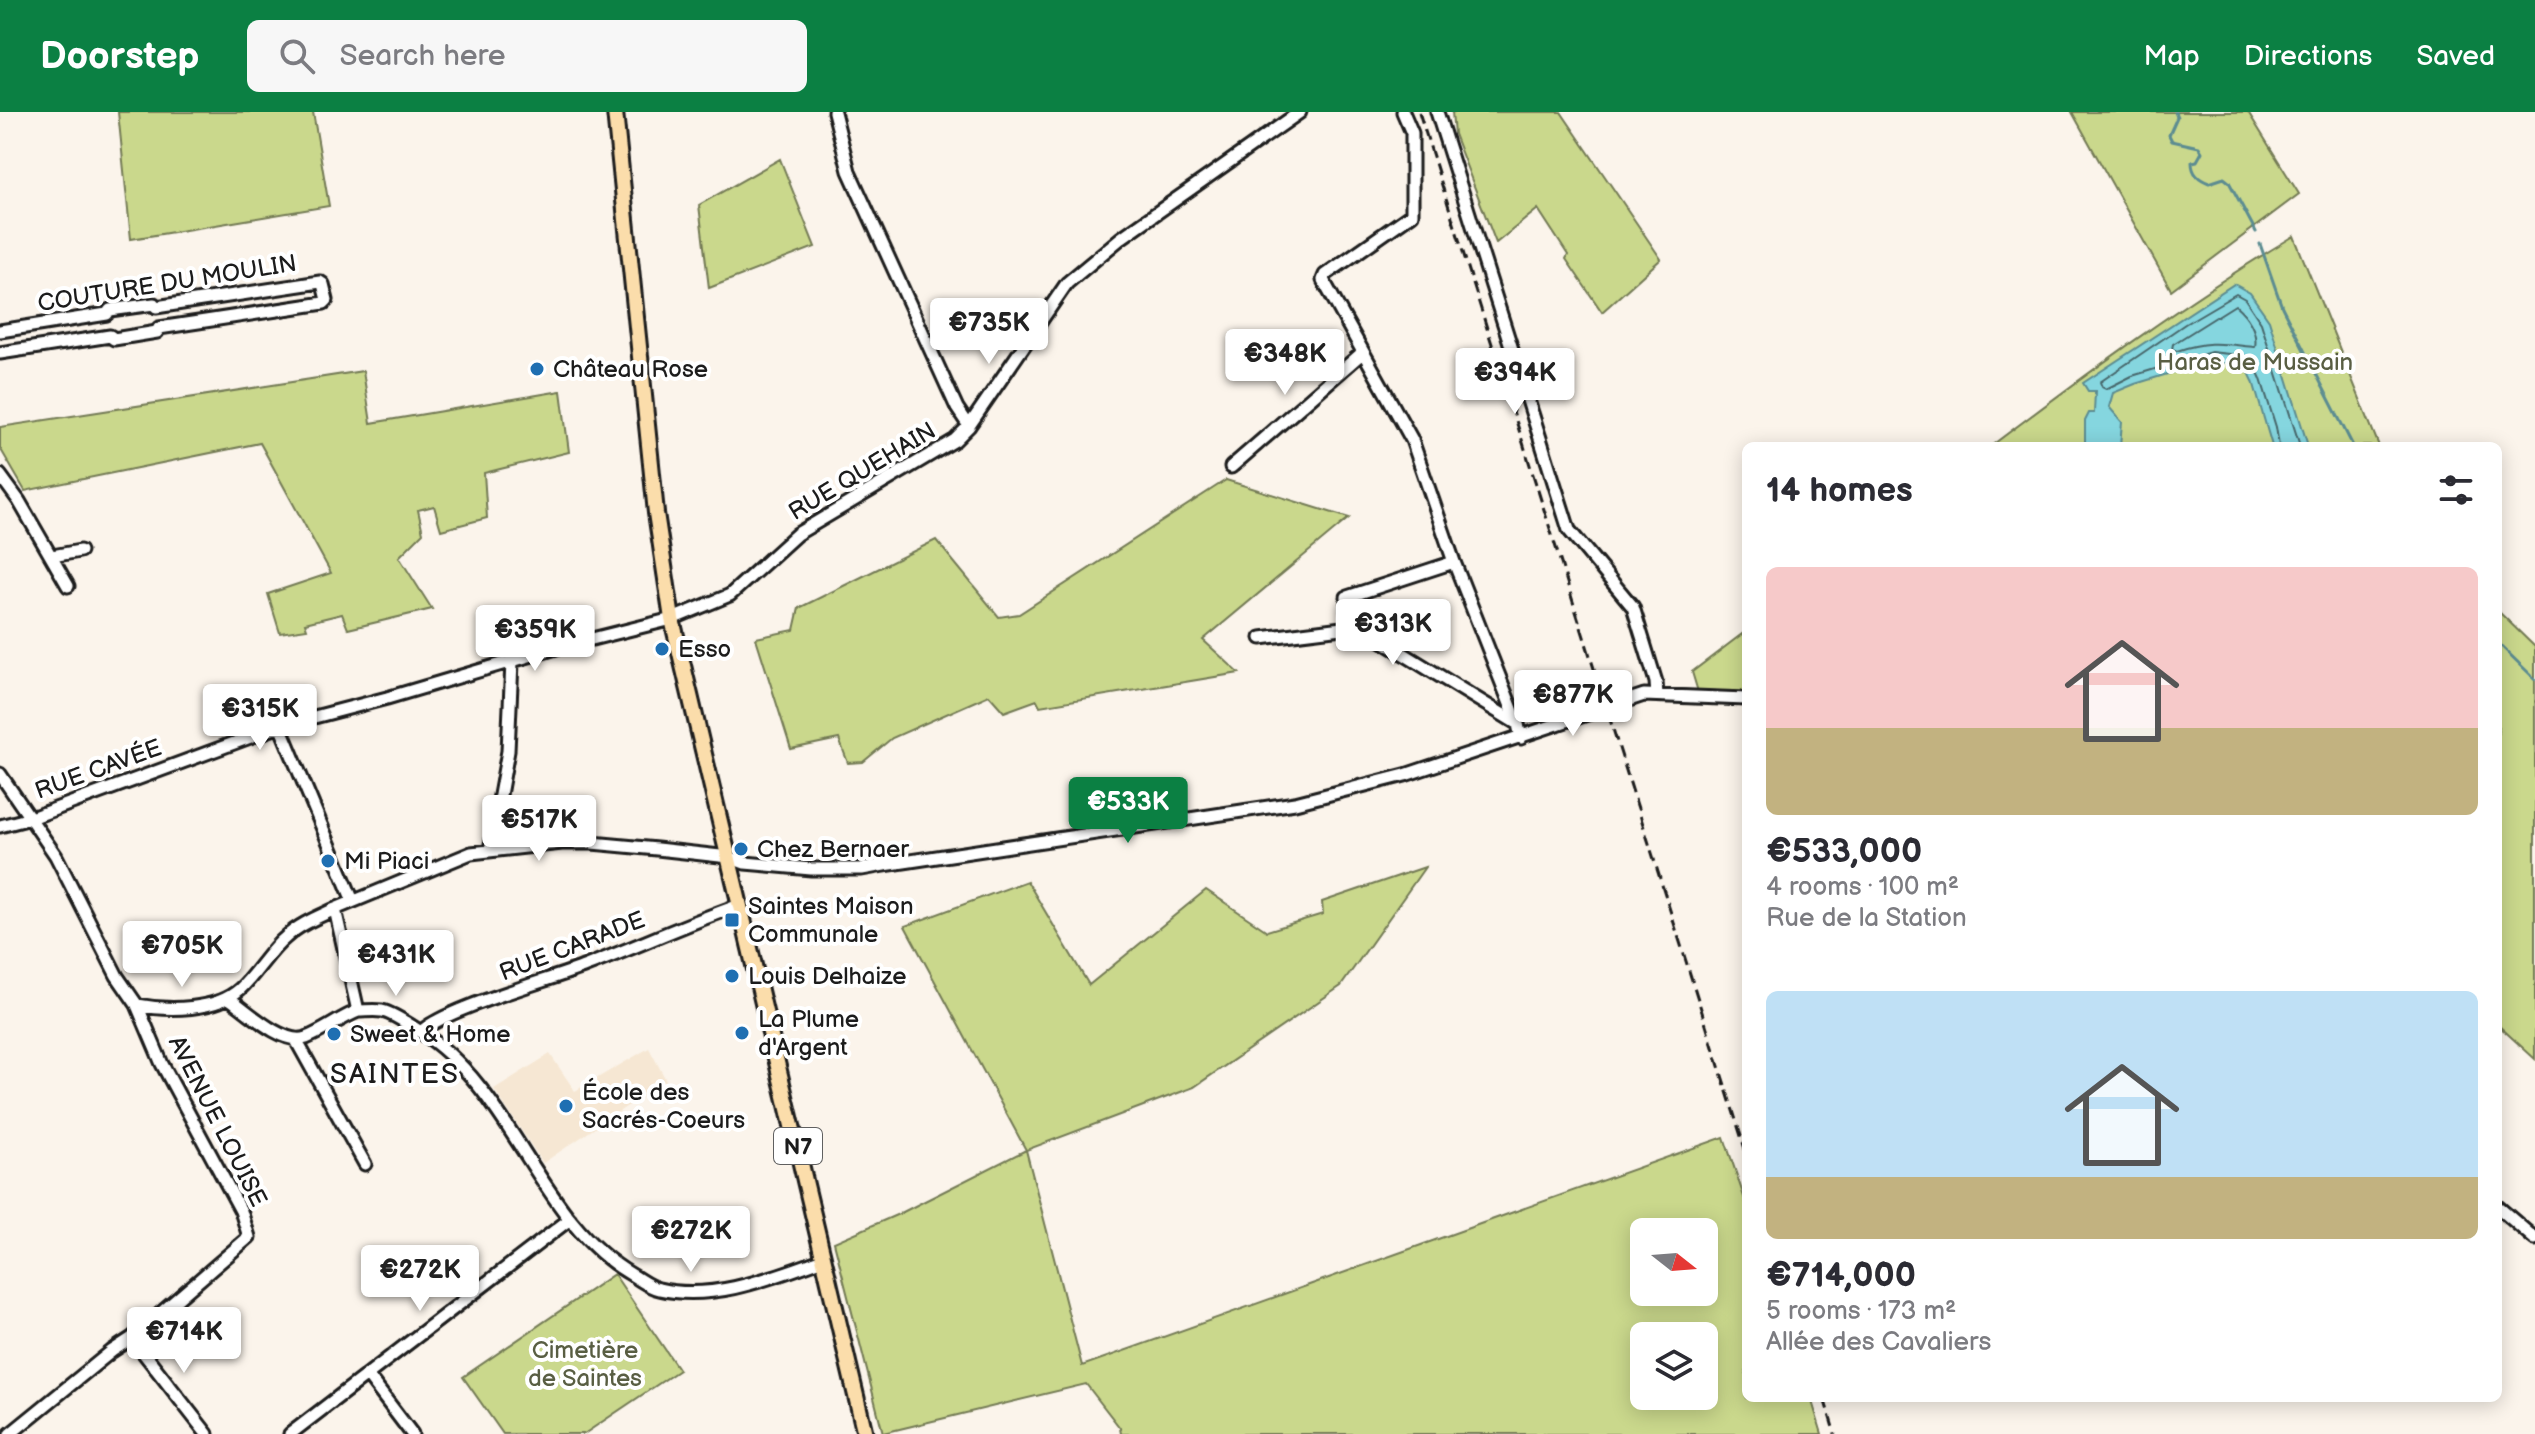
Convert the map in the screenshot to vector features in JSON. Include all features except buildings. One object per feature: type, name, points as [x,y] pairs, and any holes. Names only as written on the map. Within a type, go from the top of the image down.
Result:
[{"type":"main road","name":"N7","points":[[615,112],[656,513],[672,619],[865,1434]]},
{"type":"street","points":[[834,112],[849,171],[957,408],[969,426]]},
{"type":"street","name":"RUE QUEHAIN","points":[[672,619],[730,595],[797,534],[942,450],[969,426],[1067,283],[1121,238],[1300,112]]},
{"type":"street","points":[[1403,112],[1412,133],[1412,214],[1325,275],[1323,280],[1412,440],[1454,562],[1521,738]]},
{"type":"street","points":[[1437,112],[1569,530],[1633,607],[1656,682],[1657,695]]},
{"type":"street","name":"COUTURE DU MOULIN","points":[[0,331],[107,314],[110,310],[154,304],[156,307],[320,282],[327,300],[324,303],[159,328],[157,332],[114,339],[110,336],[0,353]]},
{"type":"street","points":[[156,307],[159,328]]},
{"type":"street","points":[[107,314],[110,336]]},
{"type":"street","points":[[1231,467],[1362,353]]},
{"type":"street","points":[[0,475],[19,501],[68,586]]},
{"type":"street","points":[[52,556],[80,551]]},
{"type":"street","points":[[1347,612],[1347,597],[1454,562]]},
{"type":"street","name":"RUE CAVÉE","points":[[0,826],[31,818],[280,726],[672,619]]},
{"type":"street","points":[[1261,638],[1358,626],[1518,724]]},
{"type":"street","points":[[490,850],[508,751],[512,662]]},
{"type":"street","points":[[0,774],[63,868],[117,976],[137,1005],[186,1007],[213,1004],[229,998],[285,938],[312,920],[471,853],[592,843],[729,857],[745,863],[811,869],[862,869],[1295,803],[1405,775],[1644,695],[1742,699]]},
{"type":"street","points":[[280,726],[353,901]]},
{"type":"street","name":"RUE CARADE","points":[[421,1032],[459,1012],[740,905]]},
{"type":"street","points":[[335,909],[358,1011]]},
{"type":"street","points":[[229,998],[277,1032],[296,1040],[306,1038],[358,1011],[383,1011],[421,1032],[458,1060],[485,1092],[570,1219],[595,1250],[654,1288],[703,1291],[753,1284],[824,1259]]},
{"type":"street","name":"AVENUE LOUISE","points":[[10,1434],[132,1338],[249,1237],[241,1211],[162,1064],[137,1005]]},
{"type":"street","points":[[296,1040],[365,1164]]},
{"type":"street","points":[[2502,1210],[2535,1239]]},
{"type":"street","points":[[290,1434],[570,1219]]},
{"type":"street","points":[[132,1338],[207,1434]]},
{"type":"street","points":[[368,1376],[412,1434]]},
{"type":"shaded area","name":"École des Sacrés-Coeurs","points":[[649,1048],[666,1080],[543,1163],[494,1089],[550,1054],[575,1091]]},
{"type":"green space","points":[[118,112],[313,112],[329,206],[131,239]]},
{"type":"green space","points":[[1452,112],[1561,112],[1661,259],[1602,312],[1566,259],[1568,255],[1538,209],[1496,243],[1454,134]]},
{"type":"green space","points":[[2072,112],[2248,112],[2299,194],[2171,290]]},
{"type":"green space","points":[[780,159],[815,247],[709,288],[699,205]]},
{"type":"green space","name":"Haras de Mussain","points":[[2294,236],[2377,442],[1996,442],[2140,337]]},
{"type":"green space","points":[[363,371],[371,423],[561,391],[569,452],[484,473],[487,518],[441,530],[434,506],[418,510],[423,533],[399,557],[432,609],[348,629],[342,614],[305,623],[307,629],[280,633],[268,594],[331,573],[260,443],[25,491],[0,448],[0,427]]},
{"type":"green space","points":[[1226,480],[1349,518],[1203,640],[1239,673],[1040,706],[1037,700],[1004,712],[989,695],[892,738],[863,762],[848,763],[839,739],[791,749],[756,638],[794,630],[799,608],[936,540],[999,617],[1019,614]]},
{"type":"green space","points":[[2502,615],[2535,647],[2535,1059],[2502,1029]]},
{"type":"green space","points":[[1742,634],[1742,693],[1698,692],[1692,672]]},
{"type":"green space","points":[[1425,867],[1341,986],[1194,1087],[1026,1150],[905,926],[1027,881],[1089,985],[1206,890],[1267,931],[1323,914],[1322,902]]},
{"type":"green space","points":[[1724,1137],[1742,1191],[1742,1402],[1812,1402],[1822,1434],[1121,1434],[1120,1428],[1086,1384],[883,1433],[834,1242],[901,1213],[1026,1150],[1082,1366]]},
{"type":"green space","name":"Cimetière de Saintes","points":[[614,1274],[679,1370],[584,1434],[503,1434],[463,1377]]},
{"type":"water","points":[[2234,284],[2250,293],[2269,320],[2307,442],[2271,442],[2245,364],[2213,360],[2113,393],[2109,407],[2122,422],[2120,442],[2085,442],[2085,421],[2089,413],[2094,413],[2095,391],[2088,391],[2083,383]]},
{"type":"waterway","points":[[2175,112],[2177,117],[2169,135],[2172,141],[2199,147],[2202,152],[2197,161],[2192,162],[2195,173],[2209,183],[2224,178],[2229,182],[2256,232]]},
{"type":"waterway","points":[[2260,244],[2282,307],[2351,442]]},
{"type":"waterway","points":[[2502,647],[2535,679]]},
{"type":"railway","points":[[1419,112],[1742,1139]]},
{"type":"railway","points":[[1825,1402],[1835,1434]]},
{"type":"place","name":"Château Rose","points":[[537,369]]},
{"type":"place","name":"Esso","points":[[662,649]]},
{"type":"place","name":"Chez Bernaer","points":[[741,849]]},
{"type":"place","name":"Mi Piaci","points":[[328,861]]},
{"type":"place","name":"Saintes Maison Communale","points":[[732,920]]},
{"type":"place","name":"Louis Delhaize","points":[[732,976]]},
{"type":"place","name":"La Plume d'Argent","points":[[742,1033]]},
{"type":"place","name":"Sweet & Home","points":[[334,1034]]},
{"type":"place","name":"École des Sacrés-Coeurs","points":[[566,1106]]},
{"type":"district","name":"SAINTES","points":[[395,1073]]}]
